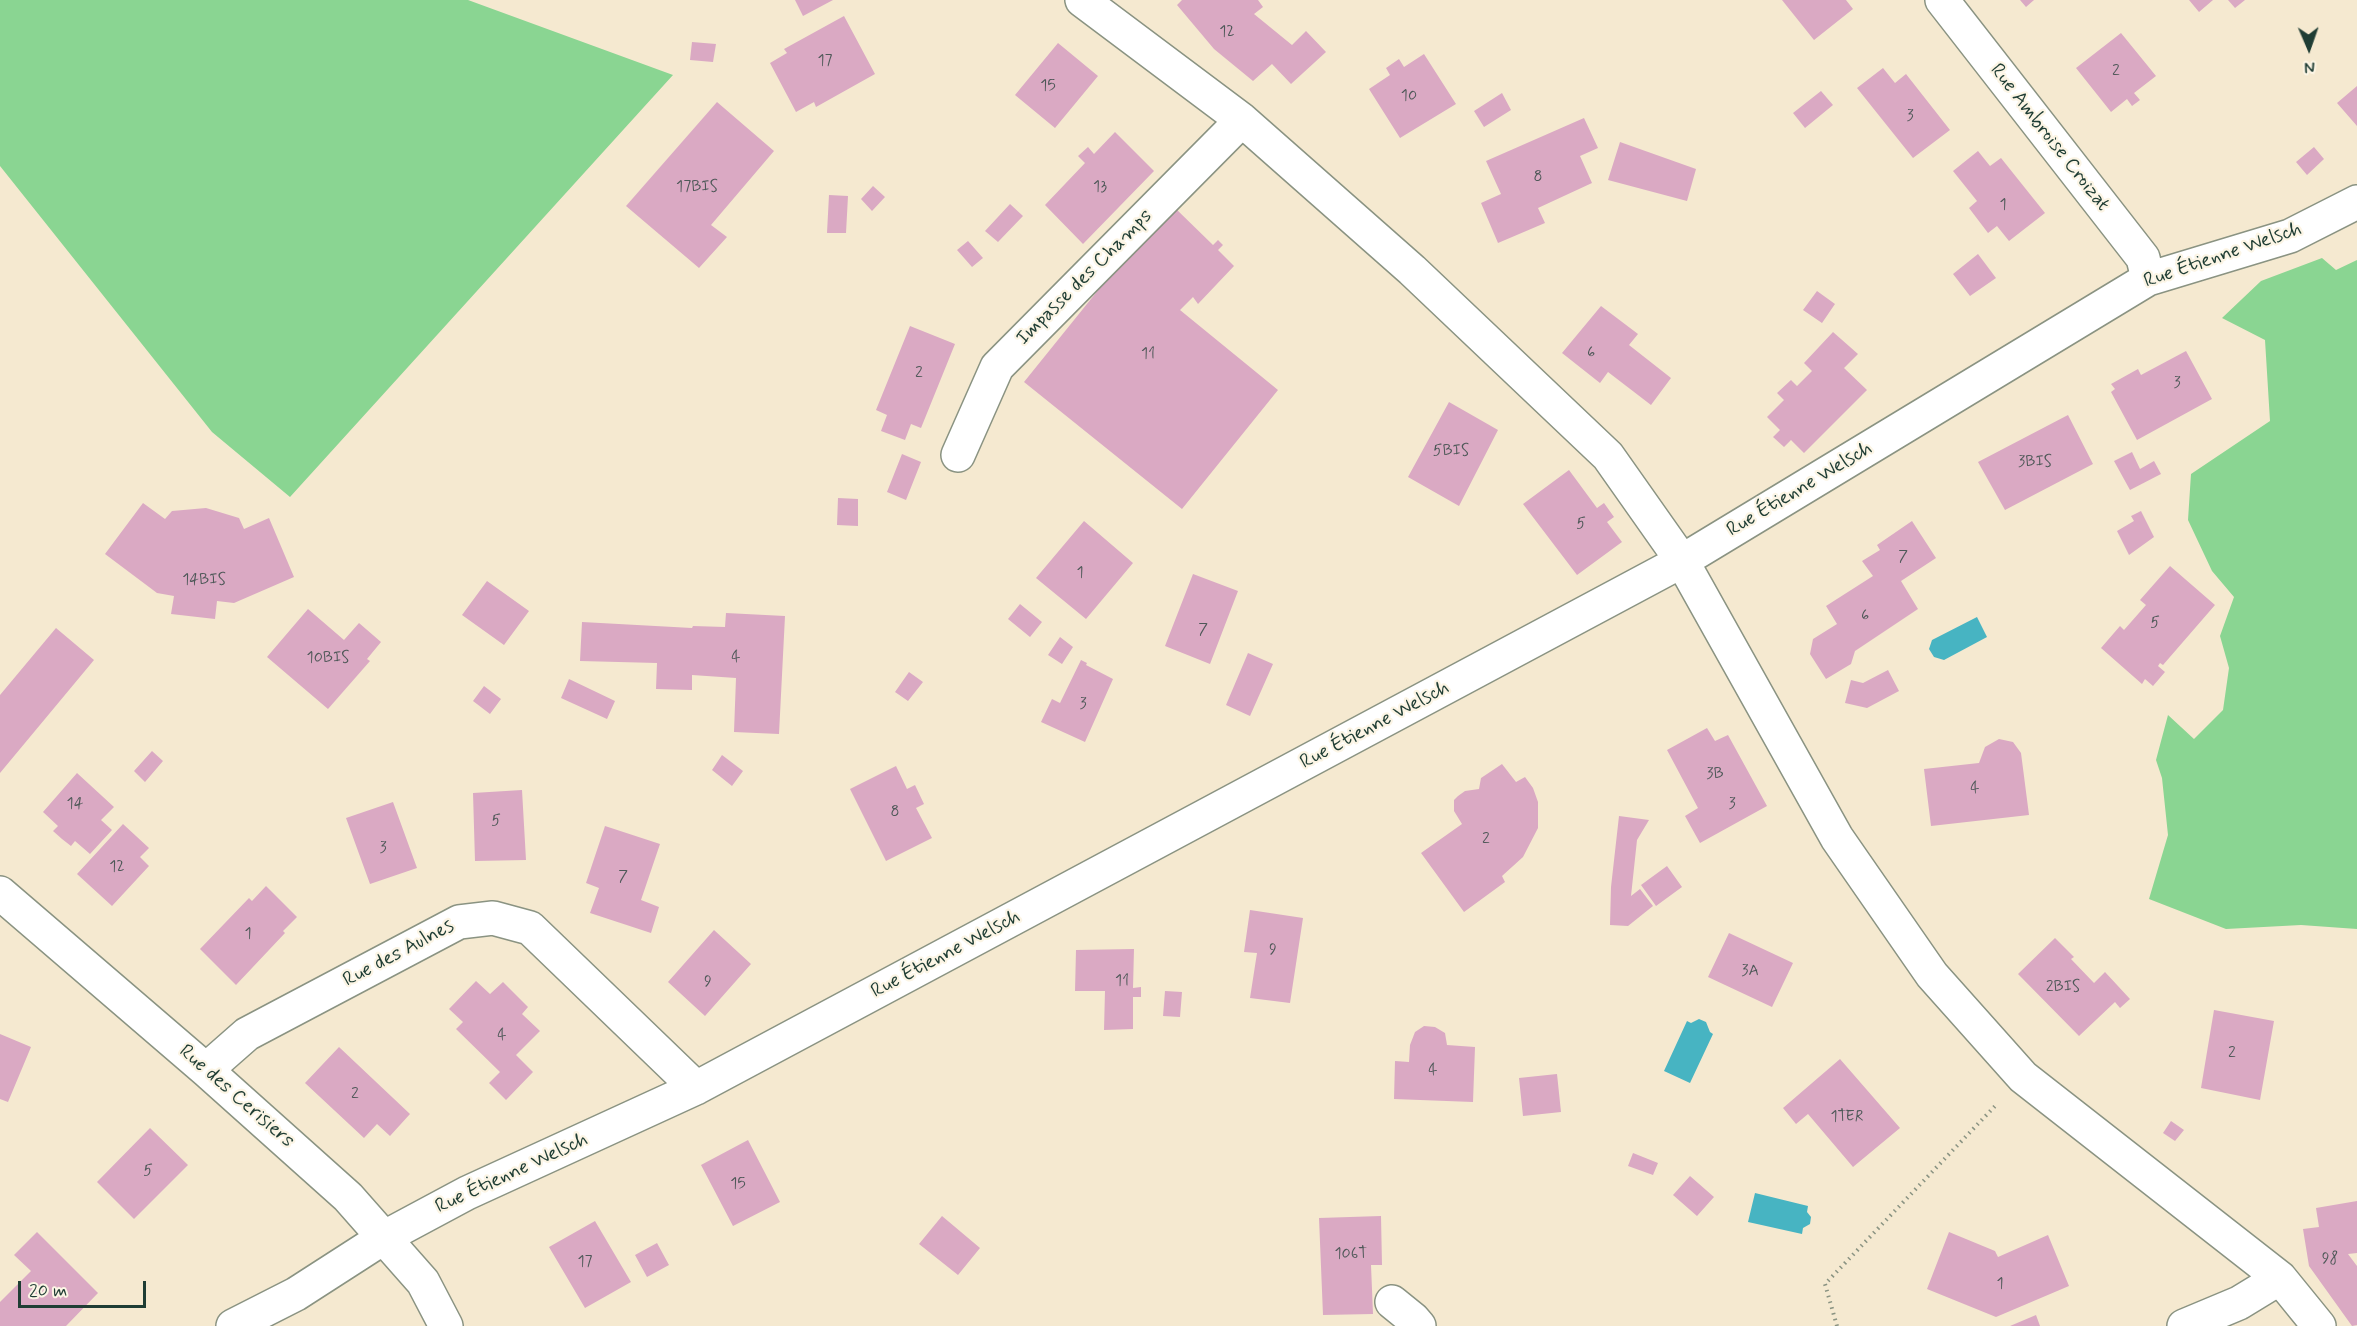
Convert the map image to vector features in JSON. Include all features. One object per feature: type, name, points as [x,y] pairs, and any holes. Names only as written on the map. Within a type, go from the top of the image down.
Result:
[{"type":"street","name":"Rue Ambroise Croizat","points":[[1942,0],[2143,258],[2148,279]]},
{"type":"street","points":[[1093,3],[1242,120],[1412,270],[1608,456],[1682,561],[1837,838],[1932,975],[2023,1077],[2280,1278],[2319,1326]]},
{"type":"street","name":"Impasse des Champs","points":[[958,455],[997,367],[1242,120]]},
{"type":"street","name":"Rue Étienne Welsch","points":[[233,1326],[296,1294],[383,1238],[467,1193],[696,1088],[1682,561],[2148,279],[2290,236],[2357,202]]},
{"type":"street","name":"Rue des Cerisiers","points":[[0,892],[206,1070],[348,1197],[423,1282],[446,1326]]},
{"type":"street","name":"Rue des Aulnes","points":[[206,1070],[247,1034],[459,922],[493,918],[530,928],[696,1088]]},
{"type":"street","points":[[2184,1326],[2239,1303],[2280,1278]]},
{"type":"street","points":[[1392,1302],[1419,1326]]},
{"type":"path","points":[[1837,1326],[1825,1284],[2023,1077]]},
{"type":"green space","points":[[0,0],[468,0],[673,75],[290,497],[212,432],[0,166]]},
{"type":"green space","points":[[2322,258],[2336,270],[2357,260],[2357,929],[2301,925],[2226,929],[2149,899],[2168,835],[2162,778],[2156,760],[2168,715],[2194,739],[2223,710],[2229,668],[2220,636],[2234,597],[2212,571],[2188,520],[2191,474],[2270,421],[2265,340],[2222,318],[2261,281]]},
{"type":"water","points":[[1977,617],[1987,637],[1944,660],[1934,657],[1929,649],[1932,640]]},
{"type":"water","points":[[1699,1019],[1706,1022],[1713,1034],[1690,1083],[1664,1071],[1687,1021],[1691,1023]]},
{"type":"water","points":[[1755,1193],[1808,1206],[1810,1224],[1803,1228],[1802,1234],[1748,1222]]},
{"type":"building","points":[[795,0],[833,0],[803,16]]},
{"type":"building","points":[[1182,0],[1258,0],[1263,7],[1254,14],[1292,45],[1306,31],[1326,52],[1291,84],[1272,64],[1253,81],[1214,49],[1177,5]]},
{"type":"building","points":[[1782,0],[1846,0],[1853,9],[1814,40]]},
{"type":"building","points":[[2020,0],[2034,0],[2026,7]]},
{"type":"building","points":[[2189,0],[2213,0],[2199,12]]},
{"type":"building","points":[[2228,0],[2245,0],[2235,8]]},
{"type":"building","points":[[844,16],[875,74],[816,107],[814,102],[796,112],[770,63],[787,53],[784,49]]},
{"type":"building","points":[[2121,33],[2156,76],[2134,93],[2140,100],[2132,106],[2127,99],[2111,112],[2076,68]]},
{"type":"building","points":[[692,42],[716,44],[713,62],[690,60]]},
{"type":"building","points":[[1058,43],[1098,76],[1055,128],[1015,95]]},
{"type":"building","points":[[1424,54],[1456,104],[1400,138],[1369,89],[1390,75],[1386,68],[1399,59],[1404,67]]},
{"type":"building","points":[[1883,68],[1895,83],[1906,74],[1950,130],[1913,158],[1857,88]]},
{"type":"building","points":[[2357,86],[2357,126],[2337,103]]},
{"type":"building","points":[[1821,91],[1833,105],[1805,128],[1793,113]]},
{"type":"building","points":[[1502,93],[1511,110],[1484,127],[1474,111]]},
{"type":"building","points":[[717,102],[774,151],[711,225],[727,237],[699,268],[626,206]]},
{"type":"building","points":[[1584,118],[1598,148],[1580,156],[1592,183],[1538,208],[1545,223],[1498,243],[1481,203],[1501,194],[1486,161]]},
{"type":"building","points":[[1115,132],[1154,171],[1083,244],[1045,205],[1085,163],[1078,156],[1088,147],[1094,154]]},
{"type":"building","points":[[1620,142],[1696,169],[1687,201],[1608,180]]},
{"type":"building","points":[[2314,147],[2324,159],[2307,175],[2296,162]]},
{"type":"building","points":[[1978,151],[1990,166],[2001,158],[2045,213],[2009,241],[1997,226],[1988,233],[1969,208],[1977,201],[1953,171]]},
{"type":"building","points":[[873,186],[885,197],[872,211],[861,199]]},
{"type":"building","points":[[829,195],[848,196],[846,233],[827,233]]},
{"type":"building","points":[[1010,204],[1023,216],[998,242],[985,231]]},
{"type":"building","points":[[1174,207],[1213,245],[1218,240],[1223,245],[1218,250],[1234,266],[1198,304],[1193,297],[1180,310],[1278,390],[1182,509],[1024,382],[1120,263]]},
{"type":"building","points":[[968,241],[983,258],[972,267],[957,250]]},
{"type":"building","points":[[1978,254],[1996,278],[1970,296],[1953,274]]},
{"type":"building","points":[[1817,291],[1835,304],[1822,323],[1803,310]]},
{"type":"building","points":[[1601,306],[1638,334],[1629,345],[1671,378],[1651,405],[1608,372],[1600,383],[1562,353]]},
{"type":"building","points":[[910,326],[955,344],[921,428],[911,424],[905,440],[881,431],[887,415],[876,410]]},
{"type":"building","points":[[1833,332],[1858,354],[1844,368],[1867,390],[1804,453],[1791,440],[1784,447],[1773,437],[1780,430],[1767,417],[1784,400],[1777,393],[1791,380],[1797,386],[1812,371],[1804,363]]},
{"type":"building","points":[[2186,351],[2212,399],[2137,440],[2111,392],[2115,389],[2111,384],[2138,369],[2141,375]]},
{"type":"building","points":[[1449,402],[1498,430],[1459,506],[1408,477]]},
{"type":"building","points":[[2068,415],[2093,464],[2005,510],[1978,462]]},
{"type":"building","points":[[2132,452],[2140,469],[2154,461],[2161,474],[2130,490],[2114,461]]},
{"type":"building","points":[[902,454],[921,462],[906,500],[887,492]]},
{"type":"building","points":[[1569,470],[1597,508],[1604,503],[1614,517],[1607,522],[1622,542],[1577,575],[1523,504]]},
{"type":"building","points":[[838,498],[858,499],[858,526],[837,525]]},
{"type":"building","points":[[143,503],[165,519],[172,511],[206,508],[239,518],[244,529],[269,518],[294,577],[234,603],[217,601],[215,619],[171,614],[174,596],[157,593],[105,554]]},
{"type":"building","points":[[2141,511],[2154,537],[2129,555],[2117,531],[2134,521],[2131,516]]},
{"type":"building","points":[[1084,521],[1133,563],[1086,619],[1036,578]]},
{"type":"building","points":[[1912,521],[1936,558],[1901,581],[1918,609],[1855,651],[1851,664],[1826,679],[1810,654],[1813,639],[1837,624],[1826,606],[1873,576],[1862,561],[1880,550],[1877,545]]},
{"type":"building","points":[[2170,566],[2215,605],[2163,665],[2160,663],[2158,666],[2165,672],[2153,686],[2145,679],[2142,684],[2101,648],[2120,626],[2124,630],[2146,605],[2140,600]]},
{"type":"building","points":[[1193,574],[1238,591],[1210,664],[1165,646]]},
{"type":"building","points":[[487,581],[529,611],[504,645],[462,615]]},
{"type":"building","points":[[1020,604],[1042,622],[1030,637],[1008,619]]},
{"type":"building","points":[[308,609],[344,640],[359,623],[381,642],[367,659],[370,661],[328,709],[267,657]]},
{"type":"building","points":[[726,613],[785,616],[779,734],[734,732],[736,678],[692,675],[692,690],[656,689],[657,663],[580,661],[582,622],[692,628],[693,626],[725,627]]},
{"type":"building","points":[[56,628],[94,660],[0,773],[0,695]]},
{"type":"building","points":[[1060,637],[1073,647],[1062,664],[1048,655]]},
{"type":"building","points":[[1248,653],[1273,664],[1250,716],[1226,705]]},
{"type":"building","points":[[1081,660],[1113,679],[1085,742],[1041,722],[1052,699],[1060,703]]},
{"type":"building","points":[[1888,670],[1899,691],[1867,708],[1845,703],[1851,680],[1863,683]]},
{"type":"building","points":[[909,672],[923,682],[908,701],[895,692]]},
{"type":"building","points":[[569,679],[615,701],[607,719],[561,698]]},
{"type":"building","points":[[484,686],[501,699],[490,714],[473,701]]},
{"type":"building","points":[[1707,728],[1715,741],[1728,735],[1767,806],[1700,843],[1685,816],[1698,808],[1667,750]]},
{"type":"building","points":[[1999,739],[2013,742],[2021,753],[2029,815],[1931,826],[1924,769],[1979,763],[1985,747]]},
{"type":"building","points":[[152,751],[163,761],[145,782],[134,771]]},
{"type":"building","points":[[722,755],[743,771],[732,786],[712,770]]},
{"type":"building","points":[[1502,764],[1516,782],[1525,777],[1533,788],[1538,802],[1538,828],[1523,857],[1502,876],[1505,882],[1464,912],[1421,853],[1462,824],[1454,811],[1454,800],[1465,791],[1479,789],[1481,778]]},
{"type":"building","points":[[896,766],[907,789],[915,785],[924,804],[916,808],[932,838],[886,861],[850,789]]},
{"type":"building","points":[[77,773],[114,807],[101,820],[112,830],[90,854],[75,841],[71,846],[53,831],[58,826],[43,812]]},
{"type":"building","points":[[522,790],[526,860],[475,861],[473,793]]},
{"type":"building","points":[[393,802],[417,868],[370,884],[346,818]]},
{"type":"building","points":[[1619,816],[1649,820],[1637,840],[1631,896],[1640,889],[1653,906],[1628,926],[1610,925],[1611,887]]},
{"type":"building","points":[[123,824],[149,848],[140,857],[149,866],[112,906],[77,874]]},
{"type":"building","points":[[605,826],[660,844],[641,900],[659,907],[651,933],[590,913],[599,888],[586,883]]},
{"type":"building","points":[[1667,866],[1682,887],[1656,906],[1641,885]]},
{"type":"building","points":[[266,886],[297,917],[236,985],[200,949],[249,898],[252,901]]},
{"type":"building","points":[[1250,910],[1303,918],[1290,1003],[1250,998],[1257,953],[1244,952]]},
{"type":"building","points":[[714,930],[751,964],[705,1016],[668,982]]},
{"type":"building","points":[[1729,933],[1793,963],[1772,1007],[1708,977]]},
{"type":"building","points":[[2055,938],[2074,957],[2071,959],[2094,983],[2105,972],[2130,999],[2120,1008],[2115,1002],[2079,1036],[2018,974]]},
{"type":"building","points":[[1134,949],[1133,988],[1141,987],[1141,997],[1133,997],[1133,1029],[1104,1030],[1105,991],[1075,991],[1076,950]]},
{"type":"building","points":[[476,981],[490,994],[503,982],[528,1007],[522,1014],[540,1031],[516,1055],[533,1072],[506,1100],[489,1083],[500,1072],[456,1029],[463,1022],[449,1009]]},
{"type":"building","points":[[1165,991],[1182,992],[1180,1017],[1163,1016]]},
{"type":"building","points":[[2214,1010],[2274,1021],[2260,1100],[2201,1088]]},
{"type":"building","points":[[1424,1026],[1435,1027],[1445,1033],[1447,1045],[1475,1047],[1473,1102],[1394,1099],[1395,1061],[1409,1062],[1410,1045],[1415,1032]]},
{"type":"building","points":[[0,1034],[31,1047],[8,1102],[0,1099]]},
{"type":"building","points":[[339,1047],[410,1114],[390,1136],[377,1124],[364,1138],[305,1083]]},
{"type":"building","points":[[1840,1059],[1900,1128],[1853,1167],[1808,1114],[1796,1124],[1783,1108]]},
{"type":"building","points":[[1557,1074],[1561,1112],[1523,1116],[1519,1078]]},
{"type":"building","points":[[2171,1121],[2184,1130],[2175,1141],[2163,1133]]},
{"type":"building","points":[[150,1128],[188,1165],[134,1219],[97,1182]]},
{"type":"building","points":[[748,1140],[780,1202],[733,1226],[701,1165]]},
{"type":"building","points":[[1633,1153],[1658,1163],[1653,1175],[1628,1166]]},
{"type":"building","points":[[1690,1176],[1714,1197],[1697,1216],[1673,1195]]},
{"type":"building","points":[[2357,1201],[2357,1253],[2348,1254],[2357,1266],[2357,1325],[2352,1326],[2309,1266],[2303,1229],[2319,1227],[2316,1208]]},
{"type":"building","points":[[942,1216],[980,1248],[958,1275],[919,1244]]},
{"type":"building","points":[[1381,1216],[1382,1265],[1371,1265],[1373,1314],[1323,1315],[1319,1218]]},
{"type":"building","points":[[595,1221],[631,1282],[585,1308],[549,1247]]},
{"type":"building","points":[[37,1232],[98,1293],[66,1326],[0,1326],[0,1302],[31,1271],[14,1255]]},
{"type":"building","points":[[1949,1232],[1995,1251],[1998,1257],[2048,1235],[2069,1286],[1996,1317],[1927,1289]]},
{"type":"building","points":[[657,1243],[669,1265],[647,1277],[635,1255]]},
{"type":"building","points":[[2036,1315],[2040,1326],[2010,1326]]}]
